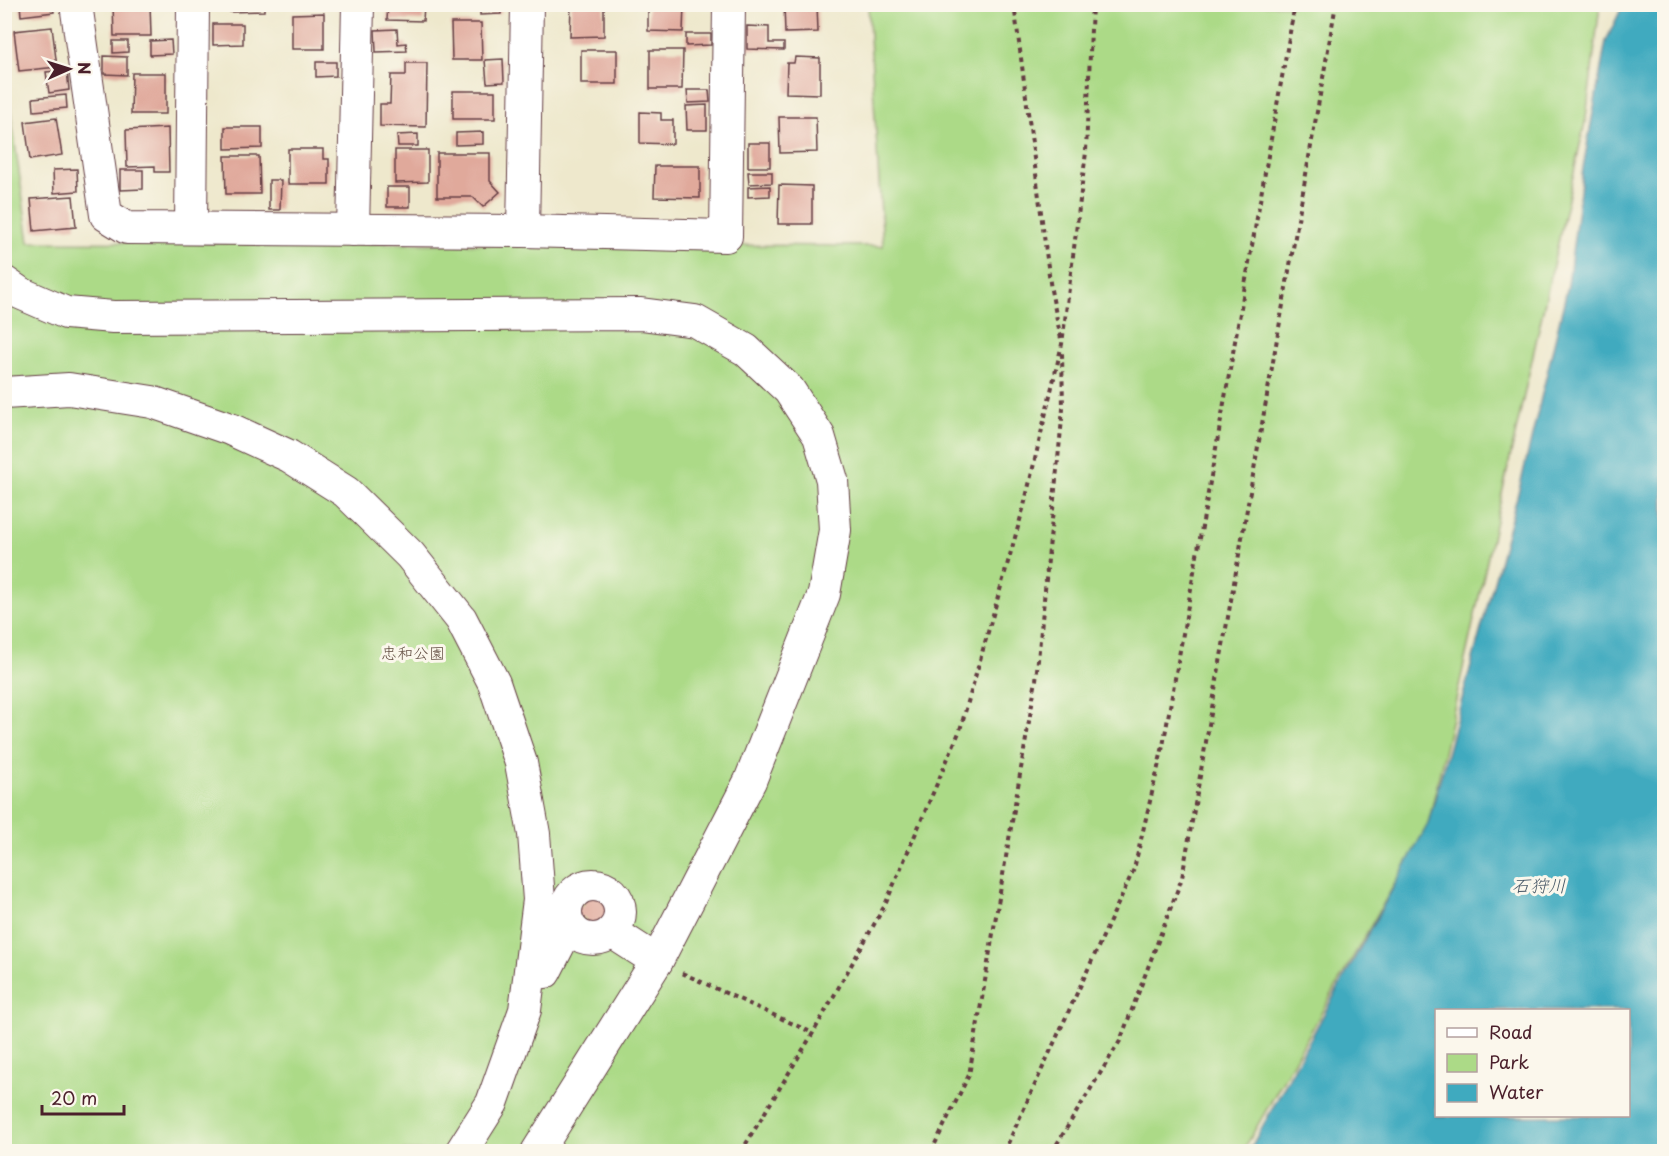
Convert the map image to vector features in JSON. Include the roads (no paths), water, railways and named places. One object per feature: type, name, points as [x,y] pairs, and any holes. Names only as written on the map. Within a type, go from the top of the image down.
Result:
[{"type":"street","points":[[76,4],[106,215],[127,228],[523,231],[726,236],[729,4]]},
{"type":"street","points":[[191,228],[194,4]]},
{"type":"street","points":[[353,230],[358,4]]},
{"type":"street","points":[[523,231],[527,4]]},
{"type":"street","points":[[4,282],[20,293],[66,313],[112,317],[641,314],[694,321],[746,350],[789,390],[819,436],[832,480],[835,530],[824,594],[750,781],[657,962],[537,1152]]},
{"type":"street","points":[[4,393],[69,389],[152,402],[230,429],[290,456],[346,492],[410,555],[461,619],[494,683],[521,763],[534,834],[539,900],[525,1010],[492,1103],[461,1152]]},
{"type":"street","points":[[535,848],[550,853],[572,894]]},
{"type":"street","points":[[594,884],[613,893],[620,913],[618,923],[612,932],[603,938],[592,939],[582,937],[569,925],[566,911],[572,894],[583,886],[594,884]]},
{"type":"street","points":[[530,973],[545,972],[569,925]]},
{"type":"street","points":[[612,932],[657,962]]},
{"type":"water","name":"石狩川","points":[[1623,5],[1664,5],[1664,1151],[1249,1151],[1428,824],[1521,482],[1568,285],[1583,168],[1606,41]]},
{"type":"park label","name":"忠和公園","points":[[413,652]]}]
